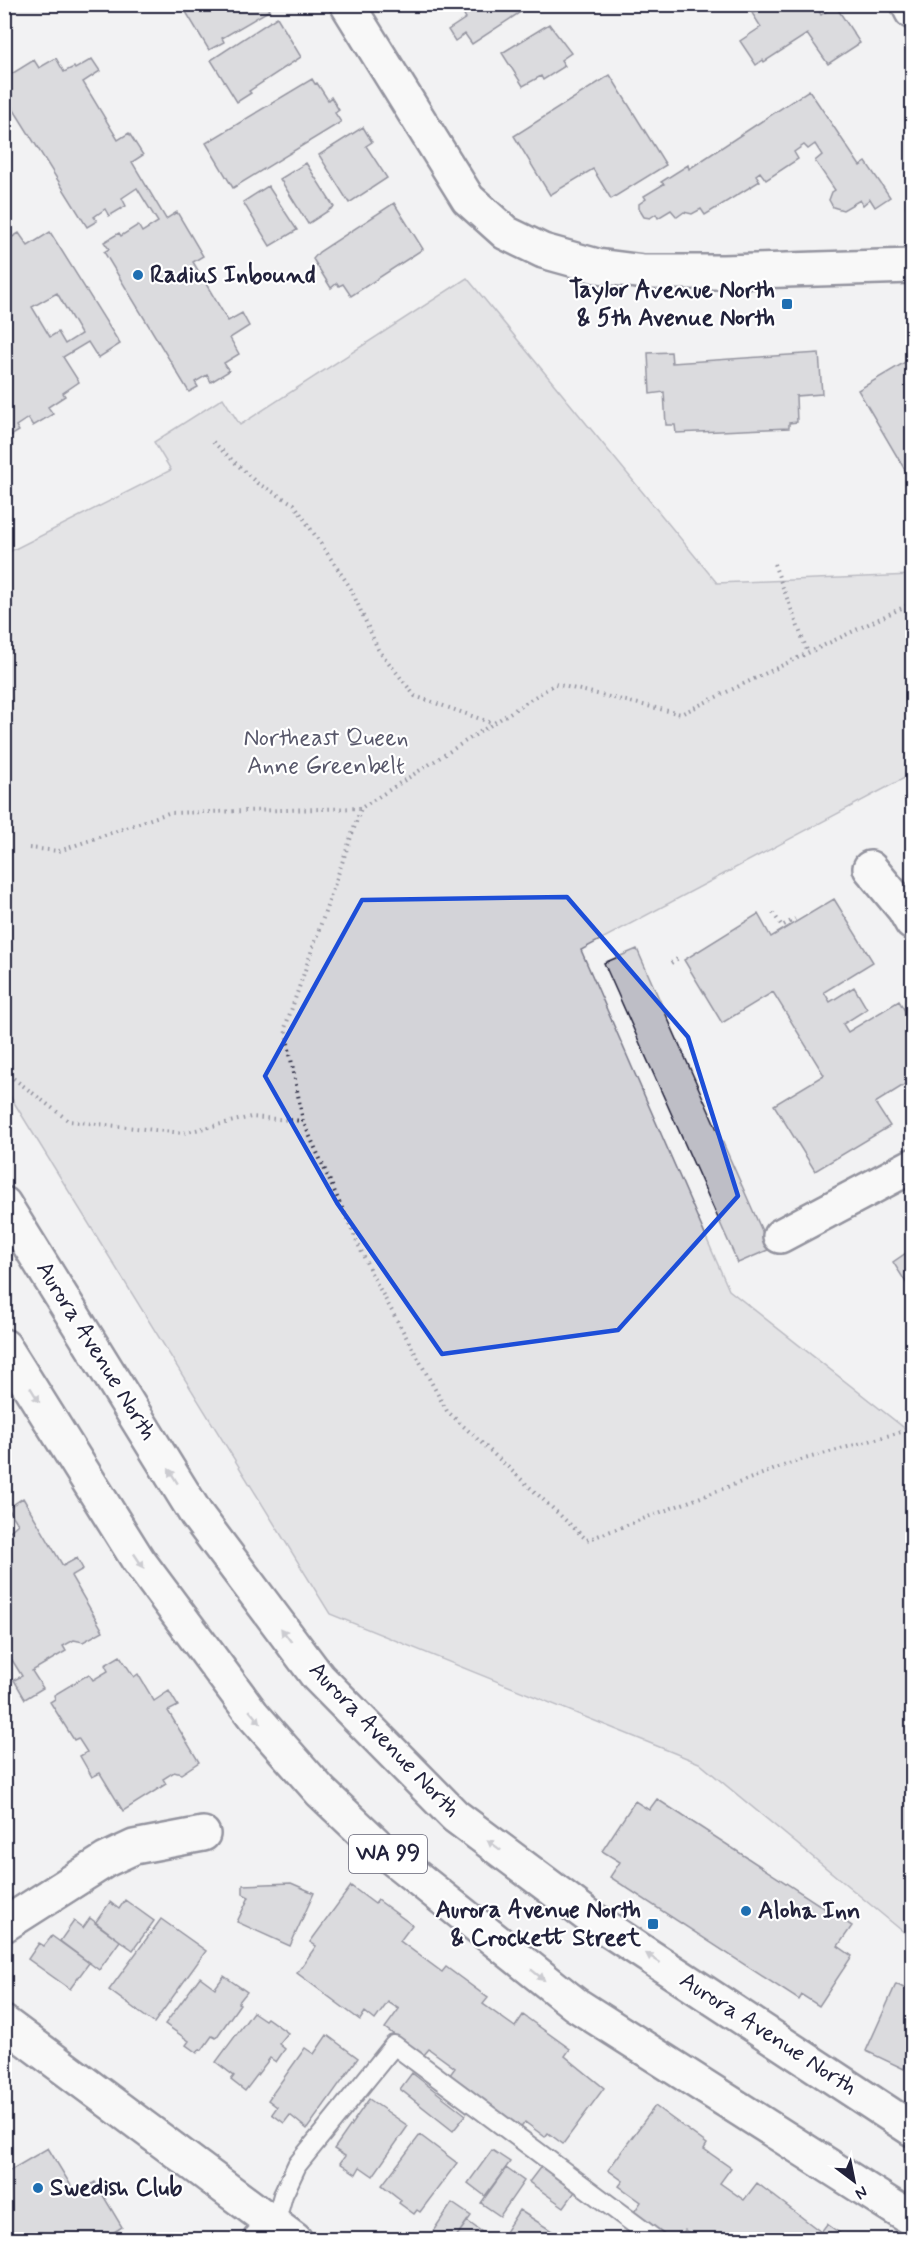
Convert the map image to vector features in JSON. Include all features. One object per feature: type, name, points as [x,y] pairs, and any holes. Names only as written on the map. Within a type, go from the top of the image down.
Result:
[{"type":"main road","points":[[347,4],[468,199],[506,233],[543,251],[597,266],[644,272],[912,266]]},
{"type":"main road","points":[[908,4],[912,12]]},
{"type":"main road","points":[[870,868],[904,909],[912,923]]},
{"type":"main road","points":[[780,1236],[912,1166]]},
{"type":"main road","name":"Aurora Avenue North","points":[[4,1204],[196,1514],[318,1677],[455,1816],[594,1920],[912,2129]]},
{"type":"main road","name":"WA 99","points":[[4,1346],[138,1560],[253,1715],[321,1792],[380,1848],[575,2004],[912,2219]]},
{"type":"main road","points":[[4,1924],[106,1860],[134,1846],[203,1834]]},
{"type":"main road","points":[[4,2023],[277,2234]]},
{"type":"lane","points":[[277,2234],[284,2195],[297,2165],[394,2045],[656,2240]]},
{"type":"path","points":[[213,442],[257,483],[294,504],[350,587],[378,649],[415,696],[493,723]]},
{"type":"path","points":[[774,564],[808,653]]},
{"type":"path","points":[[29,848],[59,851],[168,813],[361,808],[555,684],[681,714],[912,603]]},
{"type":"path","points":[[361,808],[285,1028],[303,1121],[372,1275],[447,1411],[587,1540],[794,1462],[912,1429]]},
{"type":"path","points":[[773,913],[782,926],[795,919]]},
{"type":"path","points":[[671,963],[681,957]]},
{"type":"path","points":[[4,1071],[69,1121],[183,1132],[251,1117],[303,1121]]},
{"type":"highlighted area","points":[[567,897],[688,1037],[738,1196],[618,1330],[442,1354],[337,1203],[265,1076],[362,900]]},
{"type":"green space","name":"Northeast Queen Anne Greenbelt","points":[[467,278],[717,583],[912,575],[912,774],[581,950],[729,1290],[907,1430],[912,1427],[912,1939],[699,1763],[330,1614],[5,1088],[5,554],[171,470],[154,442],[223,398],[240,425]]},
{"type":"building","points":[[187,4],[266,4],[270,10],[222,38],[224,42],[209,50],[183,7]]},
{"type":"building","points":[[476,4],[518,4],[522,11],[472,44],[465,34],[455,41],[448,30],[466,18],[463,13]]},
{"type":"building","points":[[756,4],[815,4],[821,15],[835,5],[860,43],[828,64],[807,34],[756,65],[740,41],[761,27],[752,13],[759,9]]},
{"type":"building","points":[[277,17],[301,57],[249,91],[251,93],[237,102],[211,60]]},
{"type":"building","points":[[549,24],[571,53],[561,60],[565,66],[543,80],[541,76],[523,86],[502,53]]},
{"type":"building","points":[[56,58],[64,72],[74,67],[75,69],[92,59],[100,71],[83,82],[118,140],[129,133],[143,155],[132,162],[166,219],[177,212],[203,256],[193,262],[228,321],[242,313],[249,326],[230,338],[239,354],[224,363],[229,371],[211,382],[207,375],[195,382],[198,387],[189,392],[104,252],[109,249],[104,242],[119,233],[121,236],[138,225],[142,232],[158,222],[137,188],[122,198],[126,206],[109,216],[105,209],[94,217],[97,221],[87,227],[4,94],[4,83],[7,82],[5,78],[34,60],[39,68]]},
{"type":"building","points":[[610,75],[666,165],[611,199],[593,169],[550,195],[514,136]]},
{"type":"building","points":[[312,79],[328,100],[331,97],[339,110],[335,113],[341,122],[233,188],[206,143]]},
{"type":"building","points":[[809,90],[860,166],[866,162],[890,197],[875,207],[870,199],[863,205],[860,200],[843,210],[833,207],[829,200],[835,190],[815,161],[822,155],[815,144],[808,149],[804,145],[794,152],[798,159],[766,180],[760,172],[756,175],[760,181],[705,215],[701,209],[692,214],[684,212],[677,217],[671,210],[658,218],[656,214],[650,218],[644,217],[639,204],[646,199],[644,196],[664,184],[661,182],[688,165],[689,169]]},
{"type":"building","points":[[363,127],[372,142],[366,146],[387,178],[349,203],[319,155]]},
{"type":"building","points":[[910,161],[912,161],[912,208],[906,207]]},
{"type":"building","points":[[306,163],[334,207],[308,224],[280,179]]},
{"type":"building","points":[[268,186],[297,230],[270,246],[243,202]]},
{"type":"building","points":[[394,203],[423,249],[351,296],[343,284],[339,286],[337,283],[331,288],[313,259],[319,252]]},
{"type":"building","points":[[50,232],[120,344],[98,358],[88,342],[63,357],[79,382],[63,393],[65,396],[48,407],[53,414],[33,426],[28,418],[16,426],[19,431],[9,437],[4,430],[4,242],[19,233],[28,246]],"holes":[[[57,293],[81,334],[65,344],[58,332],[50,337],[32,307]]]},
{"type":"building","points":[[671,352],[672,363],[819,353],[822,394],[796,396],[797,422],[789,423],[789,428],[676,433],[675,425],[666,425],[664,392],[650,394],[648,353]]},
{"type":"building","points":[[912,358],[912,482],[858,390]]},
{"type":"building","points":[[834,899],[873,962],[824,992],[830,1002],[854,987],[867,1009],[843,1024],[848,1032],[899,1001],[912,1022],[912,1080],[875,1103],[890,1126],[815,1171],[774,1105],[824,1075],[773,992],[722,1023],[684,960],[758,914],[771,937]]},
{"type":"building","points":[[637,949],[770,1249],[738,1263],[604,963]]},
{"type":"building","points":[[912,1249],[912,1292],[893,1262]]},
{"type":"building","points":[[23,1498],[63,1566],[77,1558],[83,1569],[71,1576],[103,1631],[83,1642],[74,1640],[63,1646],[66,1651],[32,1671],[43,1688],[25,1699],[14,1680],[22,1676],[4,1647],[4,1536],[18,1524],[8,1508]]},
{"type":"building","points":[[120,1656],[134,1677],[138,1674],[154,1701],[169,1691],[178,1706],[168,1711],[199,1762],[181,1774],[174,1772],[163,1779],[166,1784],[123,1811],[100,1773],[92,1777],[80,1756],[87,1752],[78,1738],[74,1740],[50,1702],[55,1699],[54,1695],[89,1674],[93,1680],[108,1671],[105,1665]]},
{"type":"building","name":"Aloha Inn","points":[[657,1799],[852,1926],[838,1946],[852,1956],[819,2006],[802,1995],[799,2000],[610,1877],[620,1862],[602,1851],[635,1801],[649,1810]]},
{"type":"building","points":[[291,1883],[314,1893],[290,1946],[237,1922],[249,1897],[243,1894],[243,1885]]},
{"type":"building","points":[[351,1886],[375,1904],[378,1900],[412,1925],[400,1941],[442,1972],[446,1967],[488,1998],[483,2004],[515,2027],[523,2015],[570,2049],[565,2056],[604,2088],[563,2144],[548,2133],[545,2137],[525,2122],[520,2129],[449,2076],[455,2068],[429,2049],[423,2056],[385,2028],[399,2009],[388,2002],[375,2020],[365,2012],[360,2020],[297,1973],[316,1946],[310,1942]]},
{"type":"building","points":[[125,1900],[154,1921],[133,1950],[95,1923],[110,1902],[119,1909]]},
{"type":"building","points":[[90,1918],[120,1941],[99,1970],[60,1941],[74,1921],[83,1928]]},
{"type":"building","points":[[161,1919],[206,1951],[154,2023],[109,1990]]},
{"type":"building","points":[[52,1936],[89,1963],[70,1989],[28,1959],[39,1943],[44,1946]]},
{"type":"building","points":[[224,1976],[247,1992],[216,2038],[212,2036],[197,2053],[186,2045],[189,2041],[165,2024],[200,1977],[215,1988]]},
{"type":"building","points":[[896,1984],[912,1992],[912,2050],[904,2069],[866,2051]]},
{"type":"building","points":[[253,2012],[265,2020],[267,2018],[288,2033],[279,2044],[285,2049],[276,2062],[270,2058],[245,2091],[231,2080],[234,2076],[216,2062]]},
{"type":"building","points":[[327,2035],[358,2058],[307,2129],[290,2115],[284,2123],[272,2114],[277,2107],[268,2100],[305,2048],[314,2054]]},
{"type":"building","points":[[412,2073],[466,2115],[453,2131],[400,2089]]},
{"type":"building","points":[[369,2099],[408,2126],[373,2176],[360,2167],[356,2174],[340,2163],[345,2156],[334,2149]]},
{"type":"building","points":[[655,2106],[707,2144],[704,2149],[731,2168],[720,2183],[744,2200],[757,2183],[821,2232],[827,2224],[845,2237],[847,2234],[855,2240],[699,2240],[685,2230],[678,2240],[659,2240],[630,2218],[641,2202],[619,2186],[623,2181],[608,2170]]},
{"type":"building","points":[[420,2135],[457,2163],[420,2212],[417,2210],[414,2214],[399,2203],[401,2200],[382,2185]]},
{"type":"building","name":"Swedish Club","points":[[48,2148],[76,2194],[95,2182],[122,2227],[102,2240],[4,2240],[4,2174]]},
{"type":"building","points":[[492,2150],[510,2162],[485,2196],[468,2183]]},
{"type":"building","points":[[542,2165],[577,2189],[564,2207],[529,2182]]},
{"type":"building","points":[[506,2168],[524,2181],[500,2216],[481,2203]]},
{"type":"building","points":[[452,2203],[471,2216],[454,2240],[439,2240],[431,2234]]},
{"type":"building","points":[[519,2210],[566,2240],[500,2240]]},
{"type":"building","points":[[467,2221],[486,2235],[482,2240],[454,2240]]},
{"type":"place","name":"Radius Inbound","points":[[138,275]]},
{"type":"place","name":"Taylor Avenue North & 5th Avenue North","points":[[787,304]]},
{"type":"place","name":"Aloha Inn","points":[[746,1911]]},
{"type":"place","name":"Aurora Avenue North & Crockett Street","points":[[653,1924]]},
{"type":"place","name":"Swedish Club","points":[[38,2188]]}]
